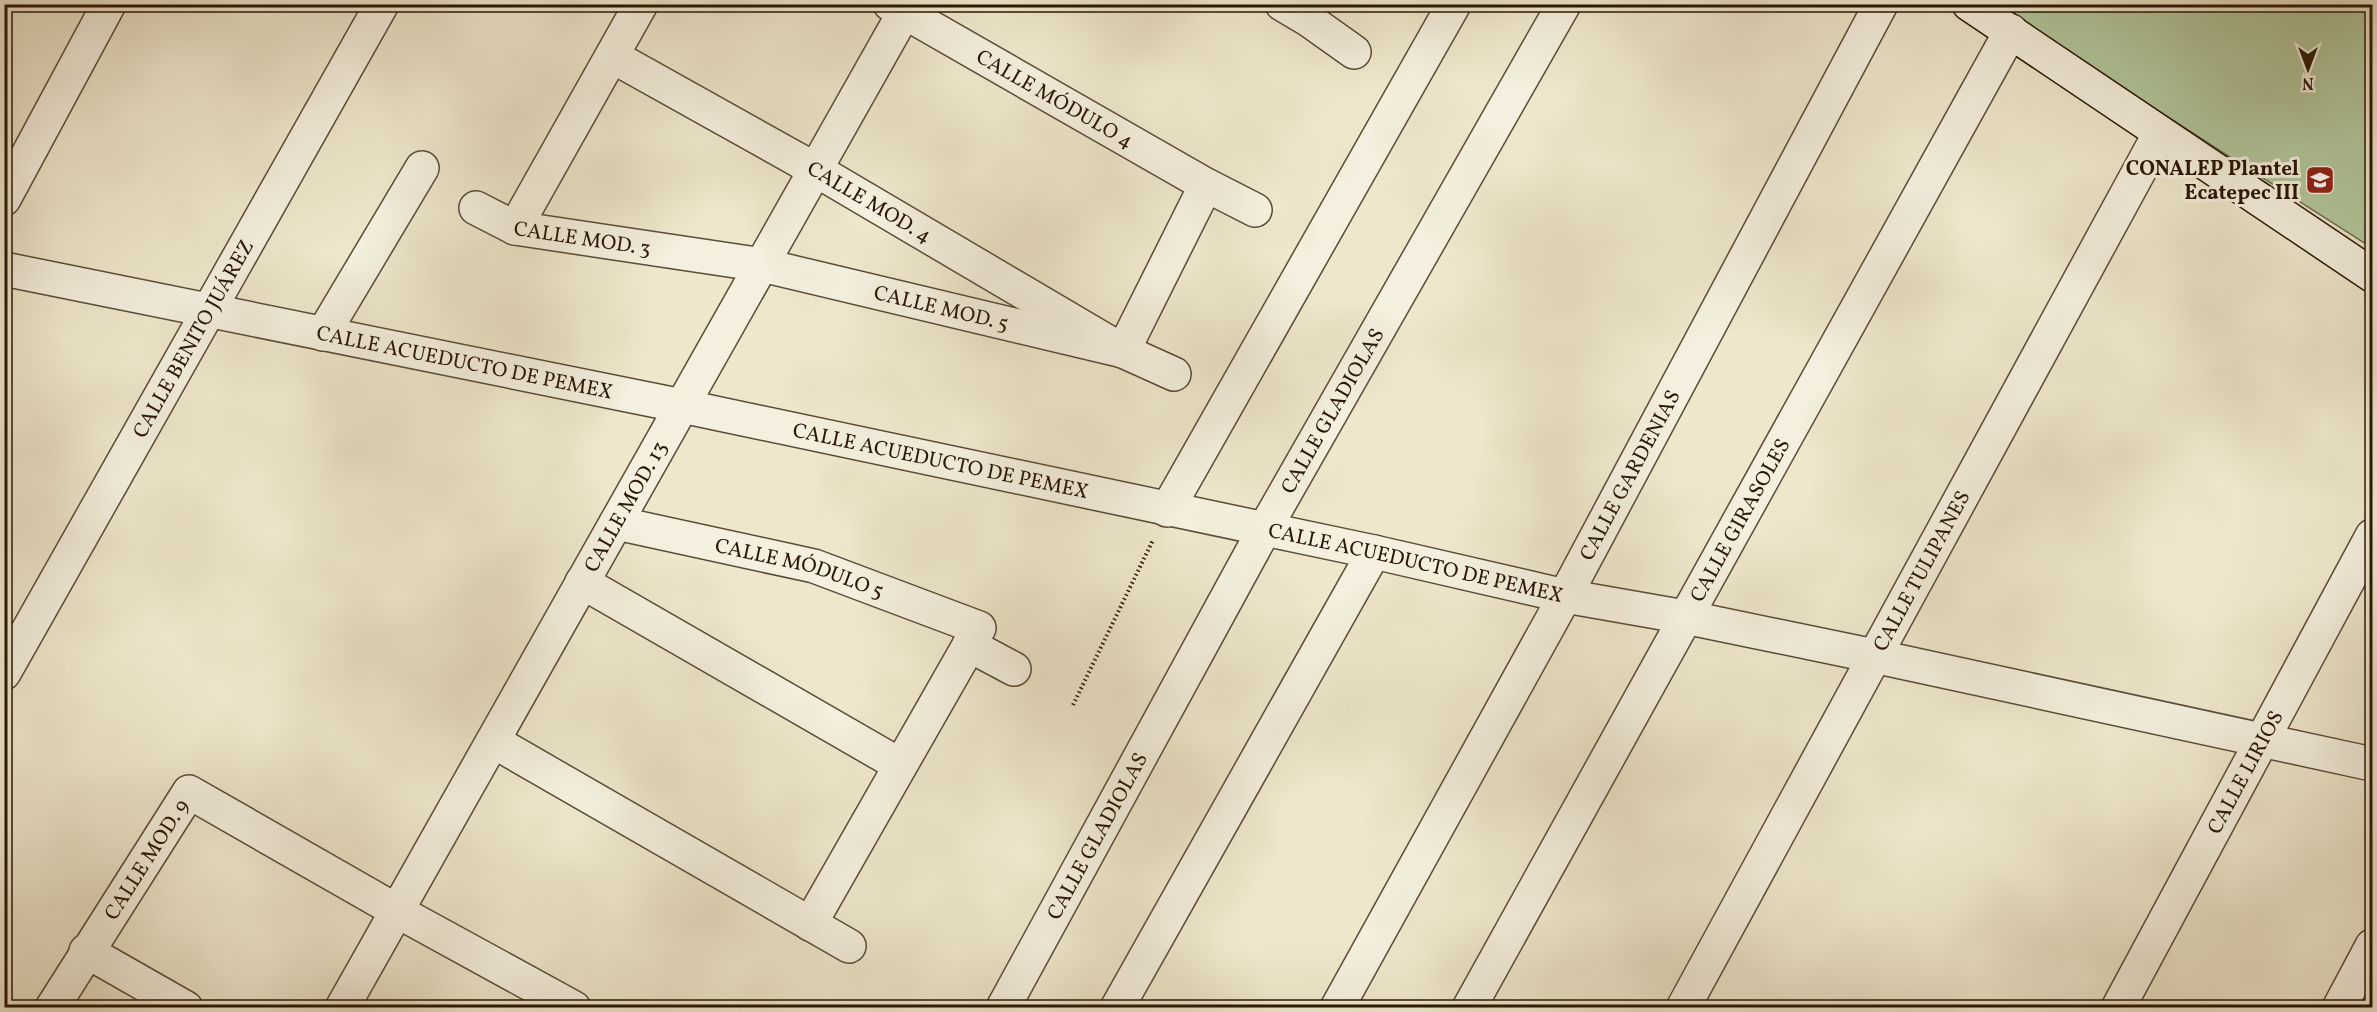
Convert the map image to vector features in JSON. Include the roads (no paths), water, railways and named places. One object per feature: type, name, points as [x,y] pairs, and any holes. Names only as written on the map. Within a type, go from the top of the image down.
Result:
[{"type":"street","points":[[4,199],[109,4]]},
{"type":"street","name":"CALLE BENITO JUÁREZ","points":[[4,673],[382,4]]},
{"type":"street","name":"CALLE MOD. 3","points":[[641,4],[515,228],[762,265]]},
{"type":"street","points":[[1167,510],[1454,4]]},
{"type":"street","name":"CALLE GLADIOLAS","points":[[1003,1008],[1264,530],[1564,4]]},
{"type":"street","name":"CALLE GARDENIAS","points":[[1337,1008],[1565,596],[1881,4]]},
{"type":"street","points":[[1969,4],[2373,275]]},
{"type":"street","name":"CALLE MOD. 13","points":[[342,1008],[816,170],[902,7]]},
{"type":"street","name":"CALLE MÓDULO 4","points":[[902,7],[1206,185],[1255,210]]},
{"type":"street","points":[[1303,10],[1354,52]]},
{"type":"street","name":"CALLE GIRASOLES","points":[[1468,1008],[2011,31]]},
{"type":"street","name":"CALLE MOD. 4","points":[[612,56],[816,170],[1123,351]]},
{"type":"street","name":"CALLE TULIPANES","points":[[1683,1008],[2160,133]]},
{"type":"street","points":[[323,334],[422,168]]},
{"type":"street","points":[[1174,374],[1123,351],[1206,185]]},
{"type":"street","points":[[476,207],[515,228]]},
{"type":"street","name":"CALLE MOD. 5","points":[[762,265],[1123,351]]},
{"type":"street","name":"CALLE ACUEDUCTO DE PEMEX","points":[[4,269],[682,406],[1374,552],[1565,596],[1684,617],[2263,739]]},
{"type":"street","name":"CALLE MÓDULO 5","points":[[616,523],[813,566],[974,636],[1014,669]]},
{"type":"street","name":"CALLE LIRIOS","points":[[2118,1008],[2373,536]]},
{"type":"street","points":[[1117,1008],[1374,552]]},
{"type":"street","points":[[582,582],[900,765]]},
{"type":"street","points":[[810,924],[974,636]]},
{"type":"street","points":[[2263,739],[2373,764]]},
{"type":"street","points":[[493,741],[849,946]]},
{"type":"street","name":"CALLE MOD. 9","points":[[52,1008],[86,951],[189,792],[396,911]]},
{"type":"street","points":[[396,911],[574,1008]]},
{"type":"street","points":[[2339,1008],[2373,946]]},
{"type":"street","points":[[86,951],[186,1008]]},
{"type":"place","name":"CONALEP Plantel Ecatepec III","points":[[2320,180]]}]
